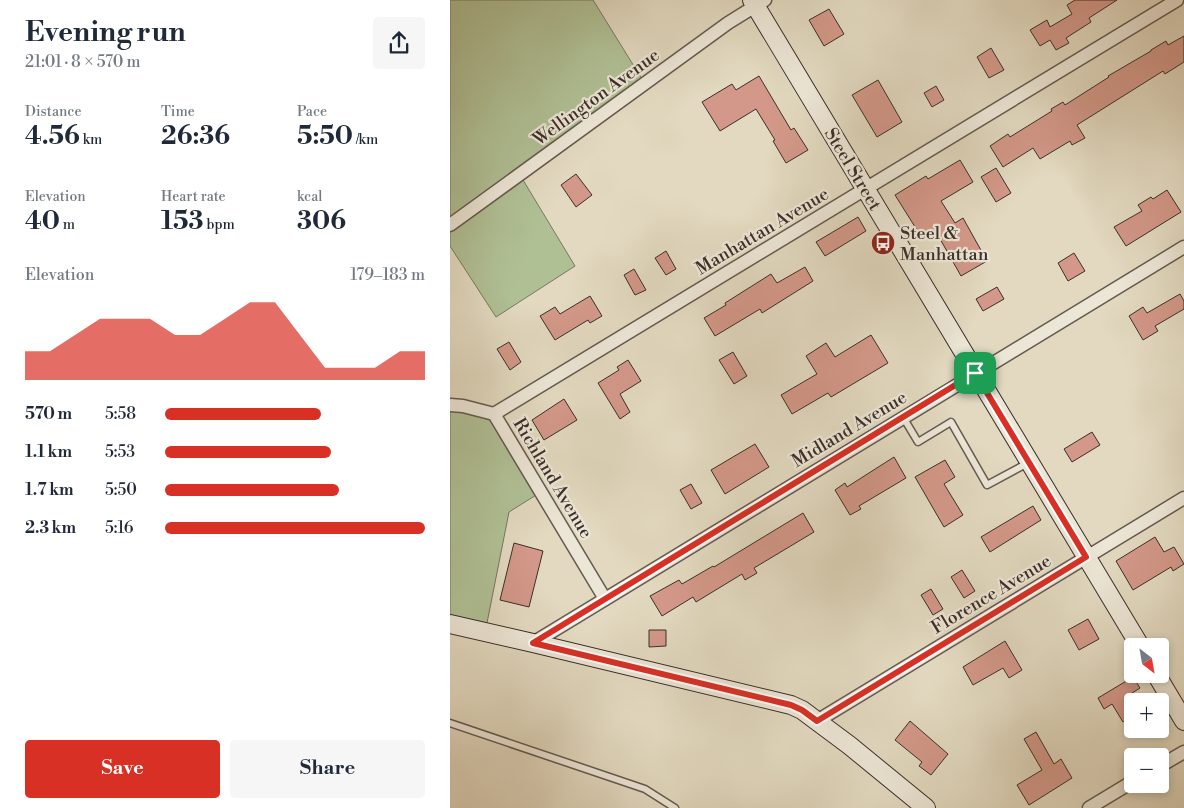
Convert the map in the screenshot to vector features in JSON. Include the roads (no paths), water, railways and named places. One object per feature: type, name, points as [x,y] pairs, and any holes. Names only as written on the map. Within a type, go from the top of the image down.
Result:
[{"type":"street","name":"Manhattan Avenue","points":[[494,414],[1177,0]]},
{"type":"street","name":"Steel Street","points":[[757,2],[975,373],[1135,638]]},
{"type":"street","name":"Wellington Avenue","points":[[450,225],[757,2]]},
{"type":"street","name":"Midland Avenue","points":[[533,643],[1184,247]]},
{"type":"street","name":"Richland Avenue","points":[[450,406],[463,406],[494,414],[605,598]]},
{"type":"street","name":"Florence Avenue","points":[[817,721],[1184,498]]},
{"type":"street","points":[[450,624],[791,705],[802,710],[817,721],[926,808]]},
{"type":"street","points":[[1161,683],[1184,721]]},
{"type":"street","points":[[1169,761],[1184,752]]},
{"type":"street","points":[[1089,808],[1124,787]]},
{"type":"lane","points":[[903,417],[918,442],[951,422],[987,485],[1029,462]]},
{"type":"lane","points":[[450,723],[645,789],[676,808]]},
{"type":"place","name":"Steel & Manhattan","points":[[883,243]]}]
